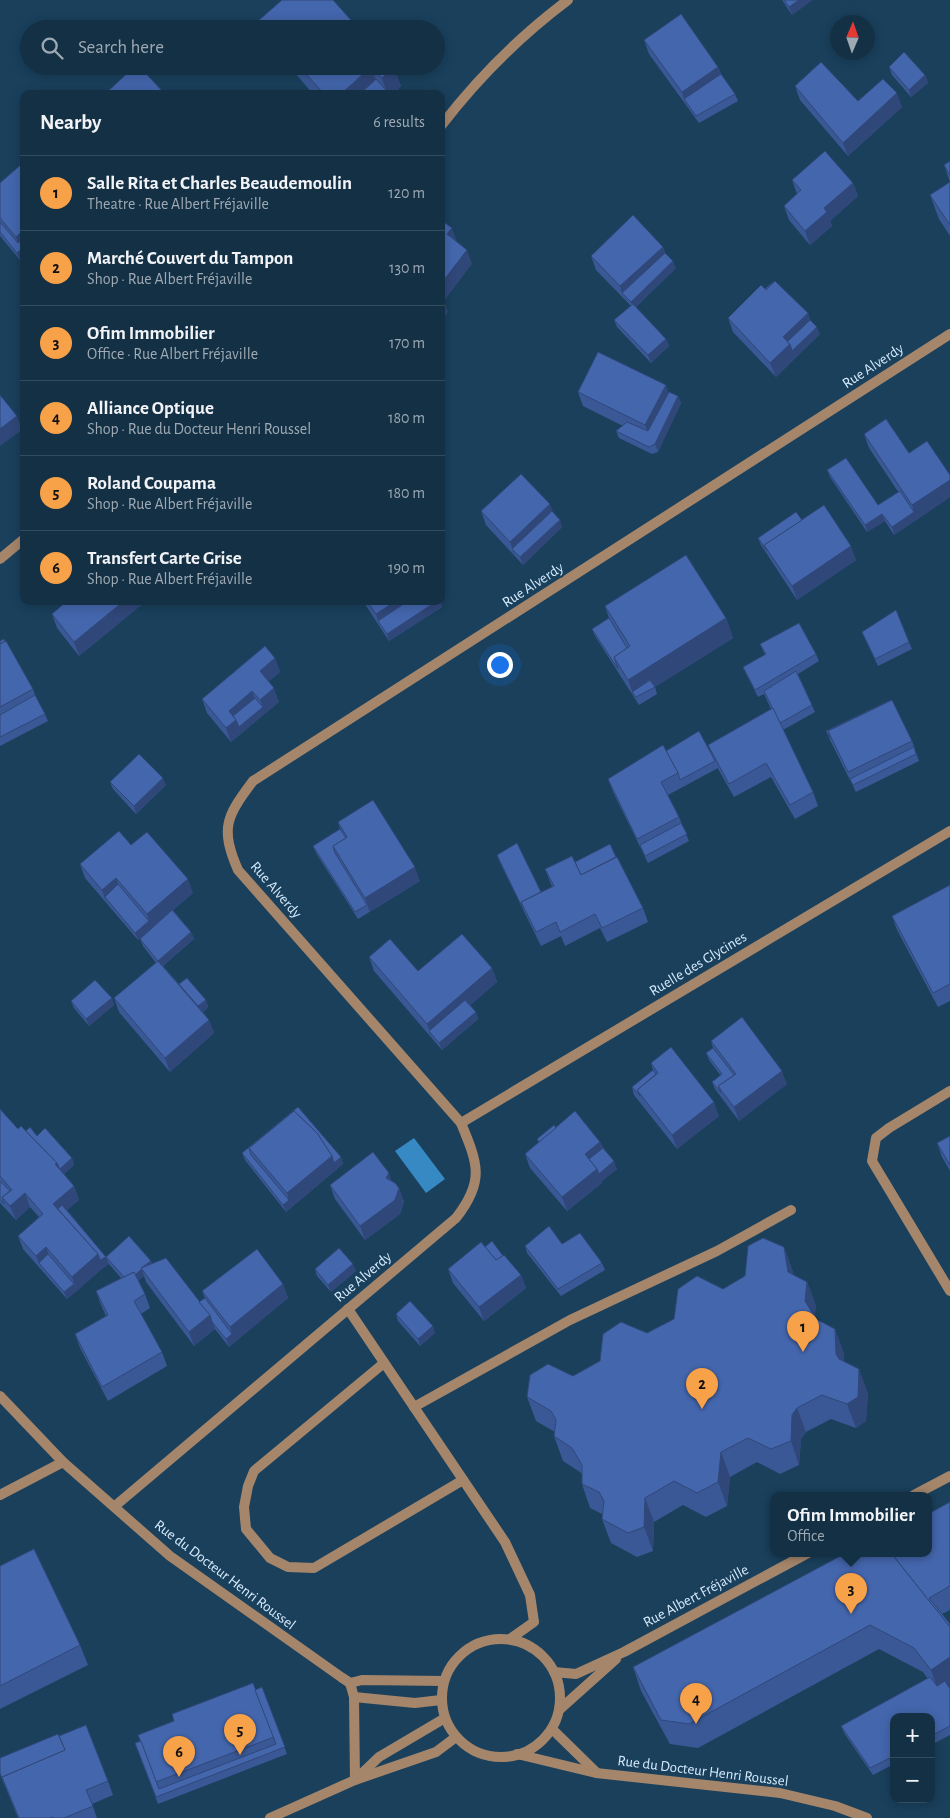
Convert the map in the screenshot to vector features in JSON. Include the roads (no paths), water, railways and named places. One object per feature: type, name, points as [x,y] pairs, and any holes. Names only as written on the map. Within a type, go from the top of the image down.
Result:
[{"type":"street","points":[[445,121],[463,97],[510,49],[568,0]]},
{"type":"street","name":"Rue Alverdy","points":[[115,1506],[456,1218],[470,1200],[476,1179],[475,1158],[461,1124],[238,870],[228,848],[227,825],[237,802],[253,781],[950,334]]},
{"type":"street","points":[[0,559],[20,542]]},
{"type":"street","name":"Ruelle des Glycines","points":[[461,1124],[950,831]]},
{"type":"street","points":[[950,1091],[876,1138],[872,1161],[950,1291]]},
{"type":"street","points":[[414,1407],[570,1320],[717,1252],[791,1210]]},
{"type":"street","points":[[348,1309],[505,1542],[530,1595],[534,1622],[510,1639]]},
{"type":"street","points":[[384,1363],[254,1471],[248,1486],[244,1507],[246,1529],[270,1558],[288,1567],[314,1568],[463,1480]]},
{"type":"street","name":"Rue du Docteur Henri Roussel","points":[[0,1396],[62,1462],[115,1506],[170,1556],[298,1649],[350,1682]]},
{"type":"street","points":[[0,1494],[62,1462]]},
{"type":"street","points":[[920,1492],[950,1476]]},
{"type":"street","name":"Rue Albert Fréjaville","points":[[554,1672],[576,1674],[624,1652],[801,1557]]},
{"type":"street","points":[[517,1754],[537,1745],[552,1729],[559,1710],[560,1691],[554,1672],[543,1656],[528,1645],[510,1639],[488,1640],[469,1648],[453,1663],[444,1681],[441,1700],[445,1718],[456,1737],[474,1750],[495,1756],[517,1754],[596,1773]]},
{"type":"street","name":"Rue Albert Fréjaville","points":[[559,1710],[624,1652]]},
{"type":"street","points":[[355,1780],[354,1698],[350,1682],[362,1680],[444,1681]]},
{"type":"street","points":[[354,1698],[415,1703],[441,1700]]},
{"type":"street","points":[[355,1780],[379,1757],[445,1718]]},
{"type":"street","name":"Rue du Docteur Henri Roussel","points":[[552,1729],[596,1773],[780,1793],[835,1806],[867,1818]]},
{"type":"street","points":[[270,1818],[355,1780],[436,1752],[456,1737]]},
{"type":"water","points":[[414,1138],[445,1179],[426,1193],[395,1151]]},
{"type":"place","name":"Salle Rita et Charles Beaudemoulin","points":[[803,1352]]},
{"type":"place","name":"Marché Couvert du Tampon","points":[[702,1409]]},
{"type":"place","name":"Ofim Immobilier","points":[[851,1614]]},
{"type":"place","name":"Alliance Optique","points":[[696,1724]]},
{"type":"place","name":"Roland Coupama","points":[[240,1755]]},
{"type":"place","name":"Transfert Carte Grise","points":[[179,1777]]}]
